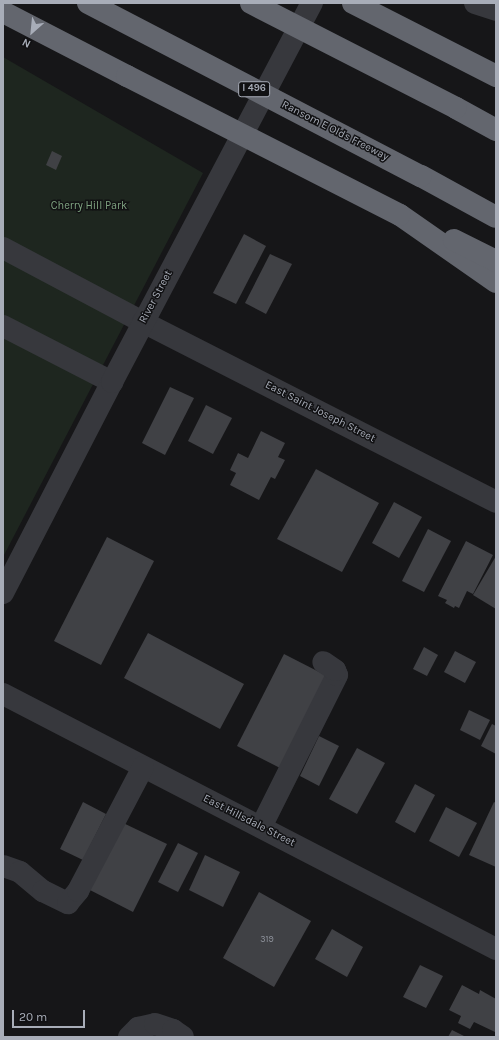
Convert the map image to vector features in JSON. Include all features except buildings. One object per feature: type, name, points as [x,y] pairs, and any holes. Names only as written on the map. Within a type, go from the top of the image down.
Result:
[{"type":"highway","name":"Ransom E Olds Freeway","points":[[88,3],[421,176],[496,217]]},
{"type":"highway","points":[[251,3],[496,130]]},
{"type":"highway","points":[[353,3],[490,74]]},
{"type":"highway","points":[[3,12],[400,215],[444,235],[496,262]]},
{"type":"highway","points":[[400,215],[496,282]]},
{"type":"street","name":"River Street","points":[[3,593],[143,322],[312,3]]},
{"type":"street","points":[[475,3],[496,10]]},
{"type":"street","name":"East Saint Joseph Street","points":[[3,248],[143,322],[496,502]]},
{"type":"street","points":[[3,326],[112,382]]},
{"type":"street","points":[[261,827],[337,675],[335,670],[323,662]]},
{"type":"street","name":"East Hillsdale Street","points":[[3,694],[496,948]]},
{"type":"street","points":[[3,866],[20,872],[44,891],[68,903],[78,891],[143,767]]},
{"type":"street","points":[[129,1037],[138,1028],[154,1024],[173,1030],[183,1037]]},
{"type":"green space","name":"Cherry Hill Park","points":[[3,57],[203,173],[3,557]]}]
